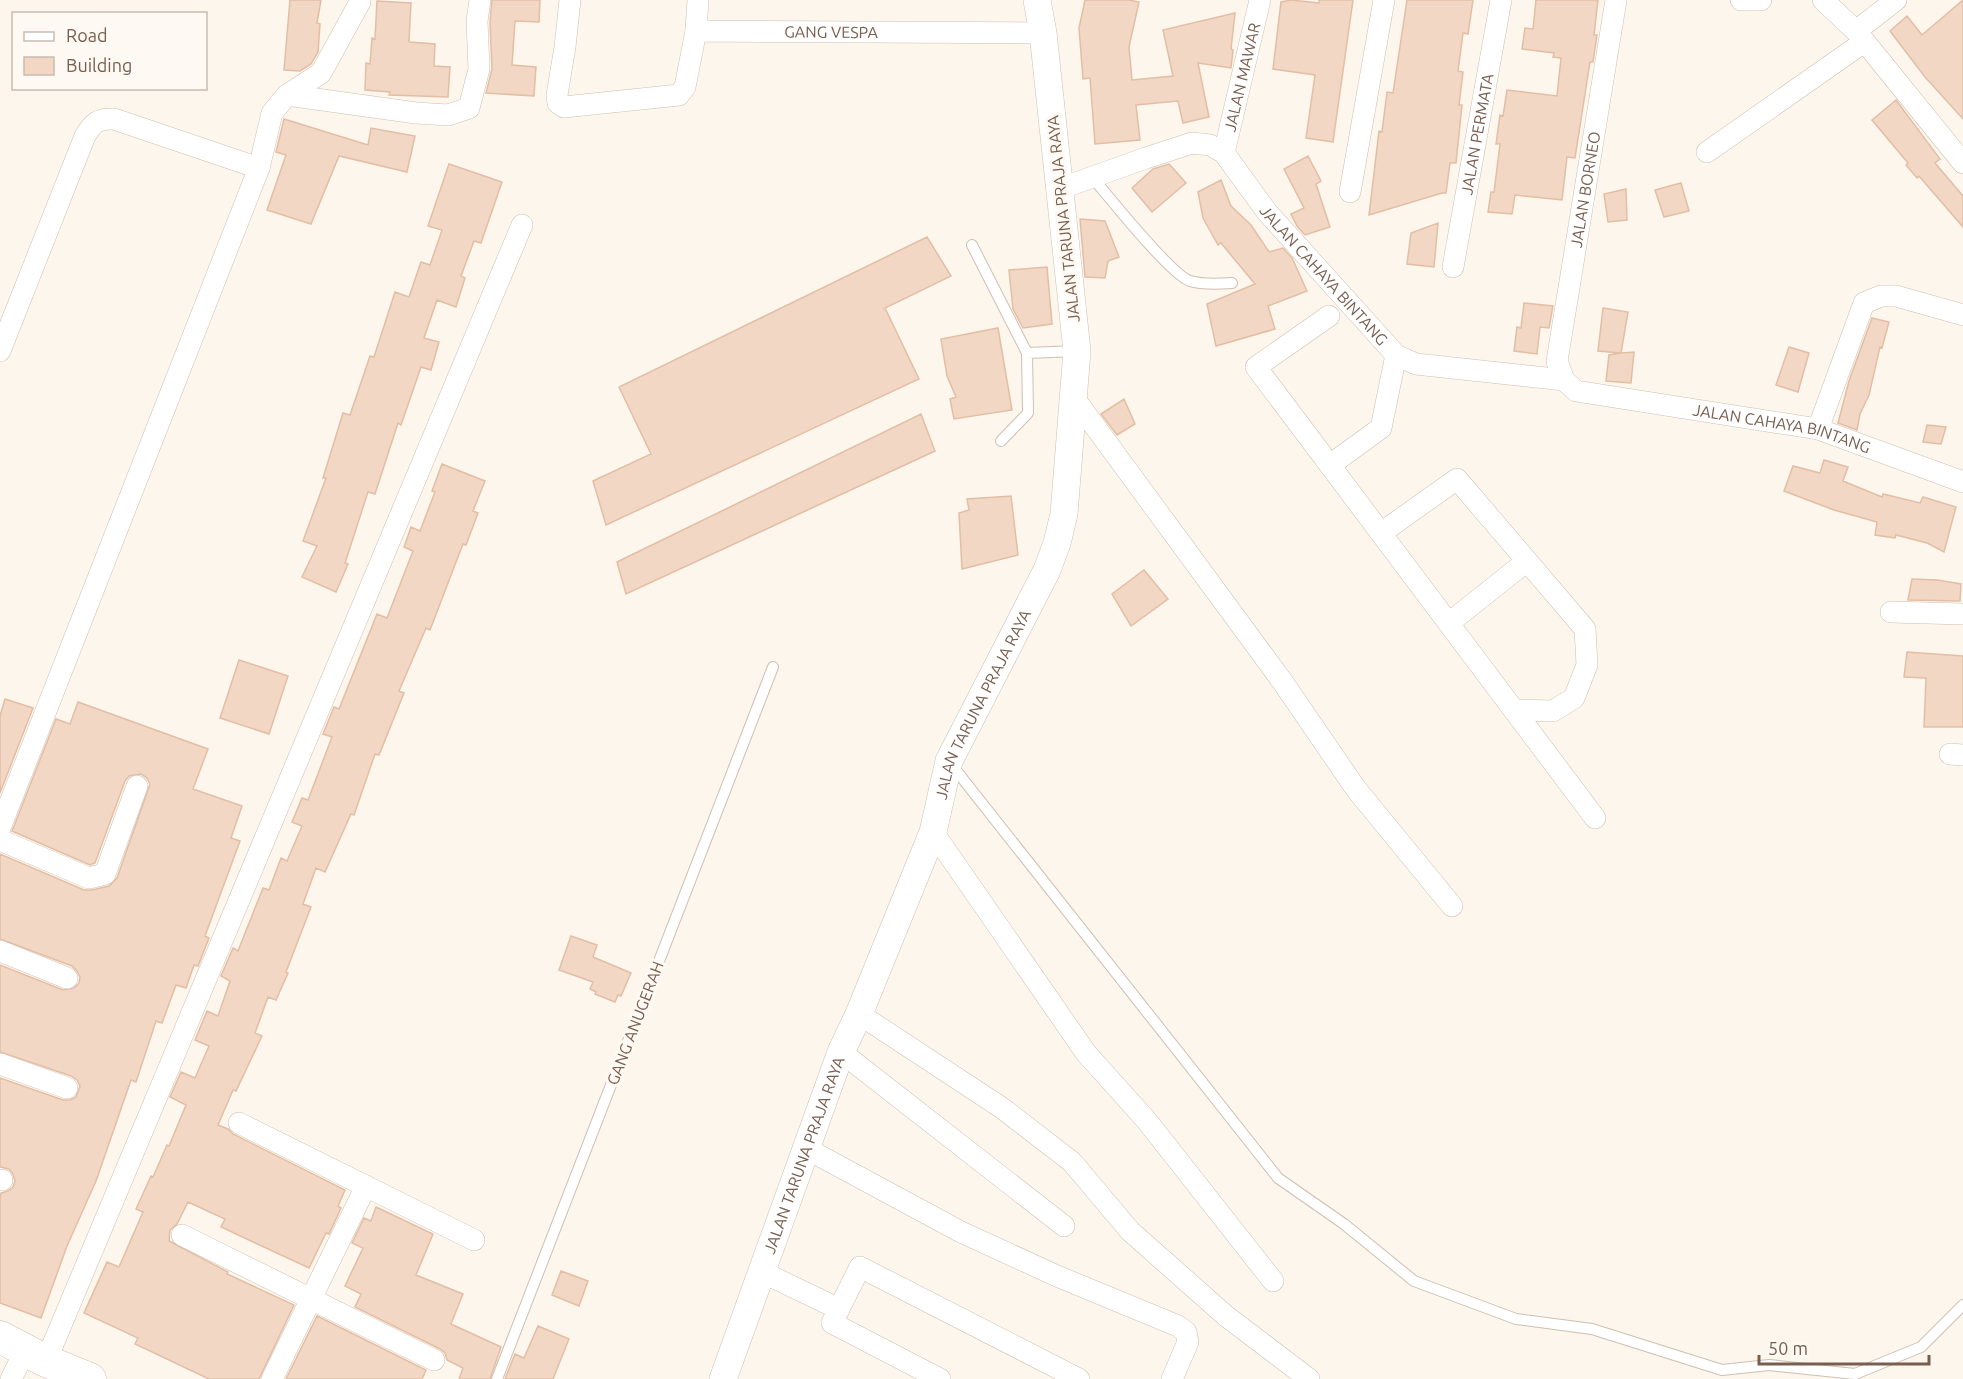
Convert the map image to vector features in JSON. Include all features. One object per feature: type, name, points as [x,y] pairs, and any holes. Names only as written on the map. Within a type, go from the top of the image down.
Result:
[{"type":"main road","points":[[24,1350],[90,1379]]},
{"type":"street","points":[[287,95],[416,113],[448,115],[469,108],[479,69],[477,21],[480,0]]},
{"type":"street","points":[[570,0],[565,47],[558,82],[558,103],[564,106],[679,95],[685,87],[696,31],[698,0]]},
{"type":"street","name":"JALAN TARUNA PRAJA RAYA","points":[[723,1379],[841,1052],[859,1014],[933,832],[949,761],[1047,570],[1064,514],[1077,351],[1043,33],[1037,0]]},
{"type":"street","name":"JALAN MAWAR","points":[[1224,153],[1260,0]]},
{"type":"street","points":[[1350,192],[1384,0]]},
{"type":"street","name":"JALAN PERMATA","points":[[1454,267],[1500,0]]},
{"type":"street","name":"JALAN BORNEO","points":[[1564,380],[1557,361],[1616,0]]},
{"type":"street","points":[[1823,0],[1860,37],[1963,163]]},
{"type":"street","points":[[1707,152],[1860,37],[1896,0]]},
{"type":"street","points":[[0,828],[259,168],[272,113],[287,95],[321,73],[360,2]]},
{"type":"street","name":"GANG VESPA","points":[[696,31],[1043,33]]},
{"type":"street","points":[[0,351],[85,136],[94,122],[104,118],[114,119],[259,168]]},
{"type":"street","points":[[1059,189],[1192,143],[1210,145],[1224,153]]},
{"type":"street","name":"JALAN CAHAYA BINTANG","points":[[1224,153],[1267,212],[1396,355],[1416,364],[1564,380],[1576,391],[1818,429],[1963,482]]},
{"type":"street","points":[[11,1379],[522,225]]},
{"type":"street","points":[[1818,429],[1864,303],[1881,296],[1896,296],[1963,315]]},
{"type":"street","points":[[1329,316],[1256,367],[1595,818]]},
{"type":"street","points":[[1330,465],[1381,428],[1396,355]]},
{"type":"street","points":[[1074,398],[1282,681],[1356,789],[1452,906]]},
{"type":"street","points":[[1381,533],[1457,479],[1585,629],[1587,665],[1575,698],[1553,711],[1514,710]]},
{"type":"street","points":[[1449,623],[1527,561]]},
{"type":"street","points":[[1891,612],[1963,614]]},
{"type":"street","points":[[0,840],[89,878],[105,874],[137,786]]},
{"type":"street","points":[[933,832],[1086,1053],[1147,1121],[1273,1281]]},
{"type":"street","points":[[0,951],[67,978]]},
{"type":"street","points":[[859,1014],[1002,1108],[1072,1162],[1139,1239],[1226,1316],[1309,1379]]},
{"type":"street","points":[[841,1052],[1064,1226]]},
{"type":"street","points":[[0,1064],[67,1088]]},
{"type":"street","points":[[239,1123],[474,1240]]},
{"type":"street","points":[[807,1149],[961,1232],[1057,1276],[1178,1326],[1186,1332],[1188,1342],[1172,1379]]},
{"type":"street","points":[[272,1379],[366,1186]]},
{"type":"street","points":[[182,1236],[434,1360]]},
{"type":"street","points":[[940,1379],[832,1323],[860,1267],[1079,1379]]},
{"type":"street","points":[[762,1272],[839,1308]]},
{"type":"lane","points":[[1092,177],[1171,268],[1189,281],[1213,284],[1232,283]]},
{"type":"lane","points":[[972,245],[1027,353],[1028,413],[1001,441]]},
{"type":"lane","points":[[1027,353],[1077,351]]},
{"type":"lane","name":"GANG ANUGERAH","points":[[497,1379],[773,667]]},
{"type":"lane","points":[[949,761],[1278,1178],[1344,1224],[1414,1281],[1516,1319],[1592,1329],[1722,1370],[1769,1365],[1855,1374],[1921,1347],[1963,1305]]},
{"type":"building","points":[[290,0],[321,0],[317,23],[320,24],[318,52],[311,64],[300,71],[284,70]]},
{"type":"building","points":[[492,0],[540,0],[539,22],[515,21],[512,65],[536,67],[534,96],[486,93],[492,69],[490,22]]},
{"type":"building","points":[[1085,0],[1139,2],[1129,47],[1132,80],[1173,76],[1163,30],[1235,13],[1231,68],[1198,63],[1209,117],[1183,123],[1178,101],[1136,105],[1140,140],[1095,144],[1090,78],[1083,79],[1079,28]]},
{"type":"building","points":[[1291,0],[1319,3],[1319,0],[1353,0],[1333,142],[1306,138],[1315,75],[1273,69],[1281,2]]},
{"type":"building","points":[[1407,0],[1473,0],[1468,34],[1463,33],[1458,71],[1463,72],[1456,163],[1450,163],[1446,193],[1369,215],[1379,131],[1382,132],[1387,92],[1393,93]]},
{"type":"building","points":[[1536,0],[1598,0],[1594,35],[1597,35],[1593,62],[1590,62],[1575,158],[1567,157],[1562,200],[1515,195],[1512,214],[1488,212],[1491,192],[1494,192],[1500,144],[1496,144],[1500,115],[1503,116],[1507,90],[1557,96],[1561,58],[1553,57],[1554,53],[1522,49],[1525,28],[1533,29]]},
{"type":"building","points":[[1963,0],[1963,119],[1925,77],[1890,31],[1907,16],[1922,35]]},
{"type":"building","points":[[377,1],[411,3],[409,41],[435,44],[434,66],[450,67],[448,97],[389,95],[390,92],[365,90],[366,63],[370,64],[372,38],[375,39]]},
{"type":"building","points":[[1896,100],[1940,159],[1935,163],[1963,196],[1963,227],[1919,176],[1917,178],[1906,165],[1908,163],[1872,120]]},
{"type":"building","points":[[284,119],[368,145],[371,128],[415,136],[407,172],[339,156],[311,224],[267,210],[286,155],[276,152]]},
{"type":"building","points":[[1308,156],[1321,181],[1316,184],[1330,227],[1305,235],[1291,214],[1304,208],[1284,169]]},
{"type":"building","points":[[449,164],[502,182],[481,243],[474,241],[461,276],[465,278],[456,307],[437,300],[424,338],[439,342],[431,370],[421,367],[401,425],[398,423],[375,494],[368,492],[345,563],[348,564],[336,592],[302,577],[317,546],[303,541],[326,478],[323,478],[343,413],[350,415],[370,356],[374,357],[395,292],[409,297],[421,262],[430,265],[442,230],[428,226]]},
{"type":"building","points":[[1169,164],[1186,183],[1152,212],[1132,188],[1153,169]]},
{"type":"building","points":[[1221,180],[1231,206],[1251,225],[1269,252],[1283,248],[1292,258],[1307,291],[1268,306],[1275,329],[1216,346],[1207,304],[1255,284],[1221,243],[1218,245],[1203,218],[1198,192]]},
{"type":"building","points":[[1681,183],[1689,211],[1664,217],[1655,190]]},
{"type":"building","points":[[1626,189],[1627,220],[1608,222],[1604,194]]},
{"type":"building","points":[[1080,219],[1105,221],[1119,257],[1108,261],[1105,278],[1085,277]]},
{"type":"building","points":[[1438,223],[1434,267],[1407,264],[1411,233]]},
{"type":"building","points":[[927,237],[951,276],[885,308],[919,379],[606,525],[593,481],[651,454],[619,387]]},
{"type":"building","points":[[1047,267],[1052,324],[1023,328],[1013,309],[1009,270]]},
{"type":"building","points":[[1524,303],[1553,306],[1549,328],[1540,327],[1537,354],[1514,351],[1517,327],[1521,328]]},
{"type":"building","points":[[1603,308],[1628,312],[1621,353],[1598,351]]},
{"type":"building","points":[[1872,318],[1889,322],[1857,430],[1838,423],[1849,381]]},
{"type":"building","points":[[998,328],[1012,410],[954,419],[950,399],[956,397],[947,376],[941,339]]},
{"type":"building","points":[[1789,347],[1809,353],[1798,392],[1776,385]]},
{"type":"building","points":[[1634,352],[1631,383],[1606,381],[1609,355]]},
{"type":"building","points":[[1124,399],[1135,424],[1117,435],[1101,414]]},
{"type":"building","points":[[921,414],[935,451],[626,594],[617,562]]},
{"type":"building","points":[[1927,425],[1946,427],[1941,444],[1923,442]]},
{"type":"building","points":[[1824,460],[1848,467],[1843,481],[1882,497],[1883,494],[1920,503],[1923,497],[1956,507],[1944,552],[1927,543],[1896,535],[1895,538],[1875,535],[1877,522],[1834,510],[1784,491],[1793,466],[1820,473]]},
{"type":"building","points":[[442,464],[485,481],[473,511],[478,513],[466,545],[463,544],[430,630],[426,628],[399,691],[404,693],[379,755],[375,754],[354,815],[351,814],[325,872],[316,868],[303,904],[311,907],[286,972],[288,973],[276,1000],[268,997],[255,1033],[262,1036],[236,1091],[233,1090],[218,1125],[345,1190],[338,1206],[341,1208],[309,1268],[221,1227],[225,1219],[188,1202],[177,1224],[170,1230],[169,1241],[228,1272],[227,1274],[294,1305],[259,1379],[209,1379],[135,1344],[138,1338],[84,1313],[107,1262],[119,1267],[143,1212],[136,1209],[167,1145],[169,1146],[186,1105],[170,1097],[181,1072],[195,1078],[209,1046],[195,1040],[207,1011],[218,1016],[230,981],[221,976],[233,948],[238,951],[263,888],[269,890],[281,858],[287,861],[302,826],[292,822],[302,798],[308,800],[332,737],[323,734],[334,707],[339,709],[377,614],[387,618],[413,551],[404,547],[411,527],[420,531],[435,492],[432,491]]},
{"type":"building","points":[[1011,496],[1018,555],[962,569],[959,513],[969,510],[967,499]]},
{"type":"building","points":[[1144,570],[1168,599],[1131,626],[1112,594]]},
{"type":"building","points":[[1912,579],[1961,584],[1960,601],[1908,600]]},
{"type":"building","points":[[1907,652],[1963,656],[1963,727],[1924,727],[1926,678],[1904,677]]},
{"type":"building","points":[[239,660],[288,676],[269,734],[220,718]]},
{"type":"building","points":[[5,699],[33,708],[0,793],[0,716]]},
{"type":"building","points":[[78,702],[208,749],[193,789],[242,806],[231,838],[240,841],[205,936],[209,938],[198,966],[194,965],[186,988],[176,985],[162,1023],[156,1021],[136,1082],[131,1080],[96,1181],[67,1246],[41,1318],[0,1303],[0,1197],[1,1193],[13,1187],[15,1181],[9,1169],[0,1167],[0,1078],[63,1100],[76,1097],[80,1086],[71,1076],[0,1052],[0,965],[63,990],[74,988],[79,983],[80,977],[72,966],[0,939],[0,854],[84,890],[109,886],[117,878],[150,784],[141,774],[129,776],[125,781],[95,863],[90,865],[12,831],[56,719],[70,724]]},
{"type":"building","points":[[571,936],[597,945],[593,957],[631,973],[621,996],[618,995],[615,1002],[595,994],[596,992],[590,989],[593,982],[559,970]]},
{"type":"building","points":[[376,1207],[433,1234],[416,1275],[463,1294],[451,1324],[501,1347],[490,1379],[459,1379],[463,1368],[447,1360],[445,1353],[440,1349],[355,1307],[361,1294],[345,1286],[363,1248],[352,1243],[364,1218],[371,1221]]},
{"type":"building","points":[[561,1271],[588,1281],[579,1306],[552,1295]]},
{"type":"building","points":[[317,1316],[426,1370],[422,1379],[286,1379]]},
{"type":"building","points":[[538,1326],[569,1339],[553,1379],[505,1379],[515,1354],[524,1358]]}]
